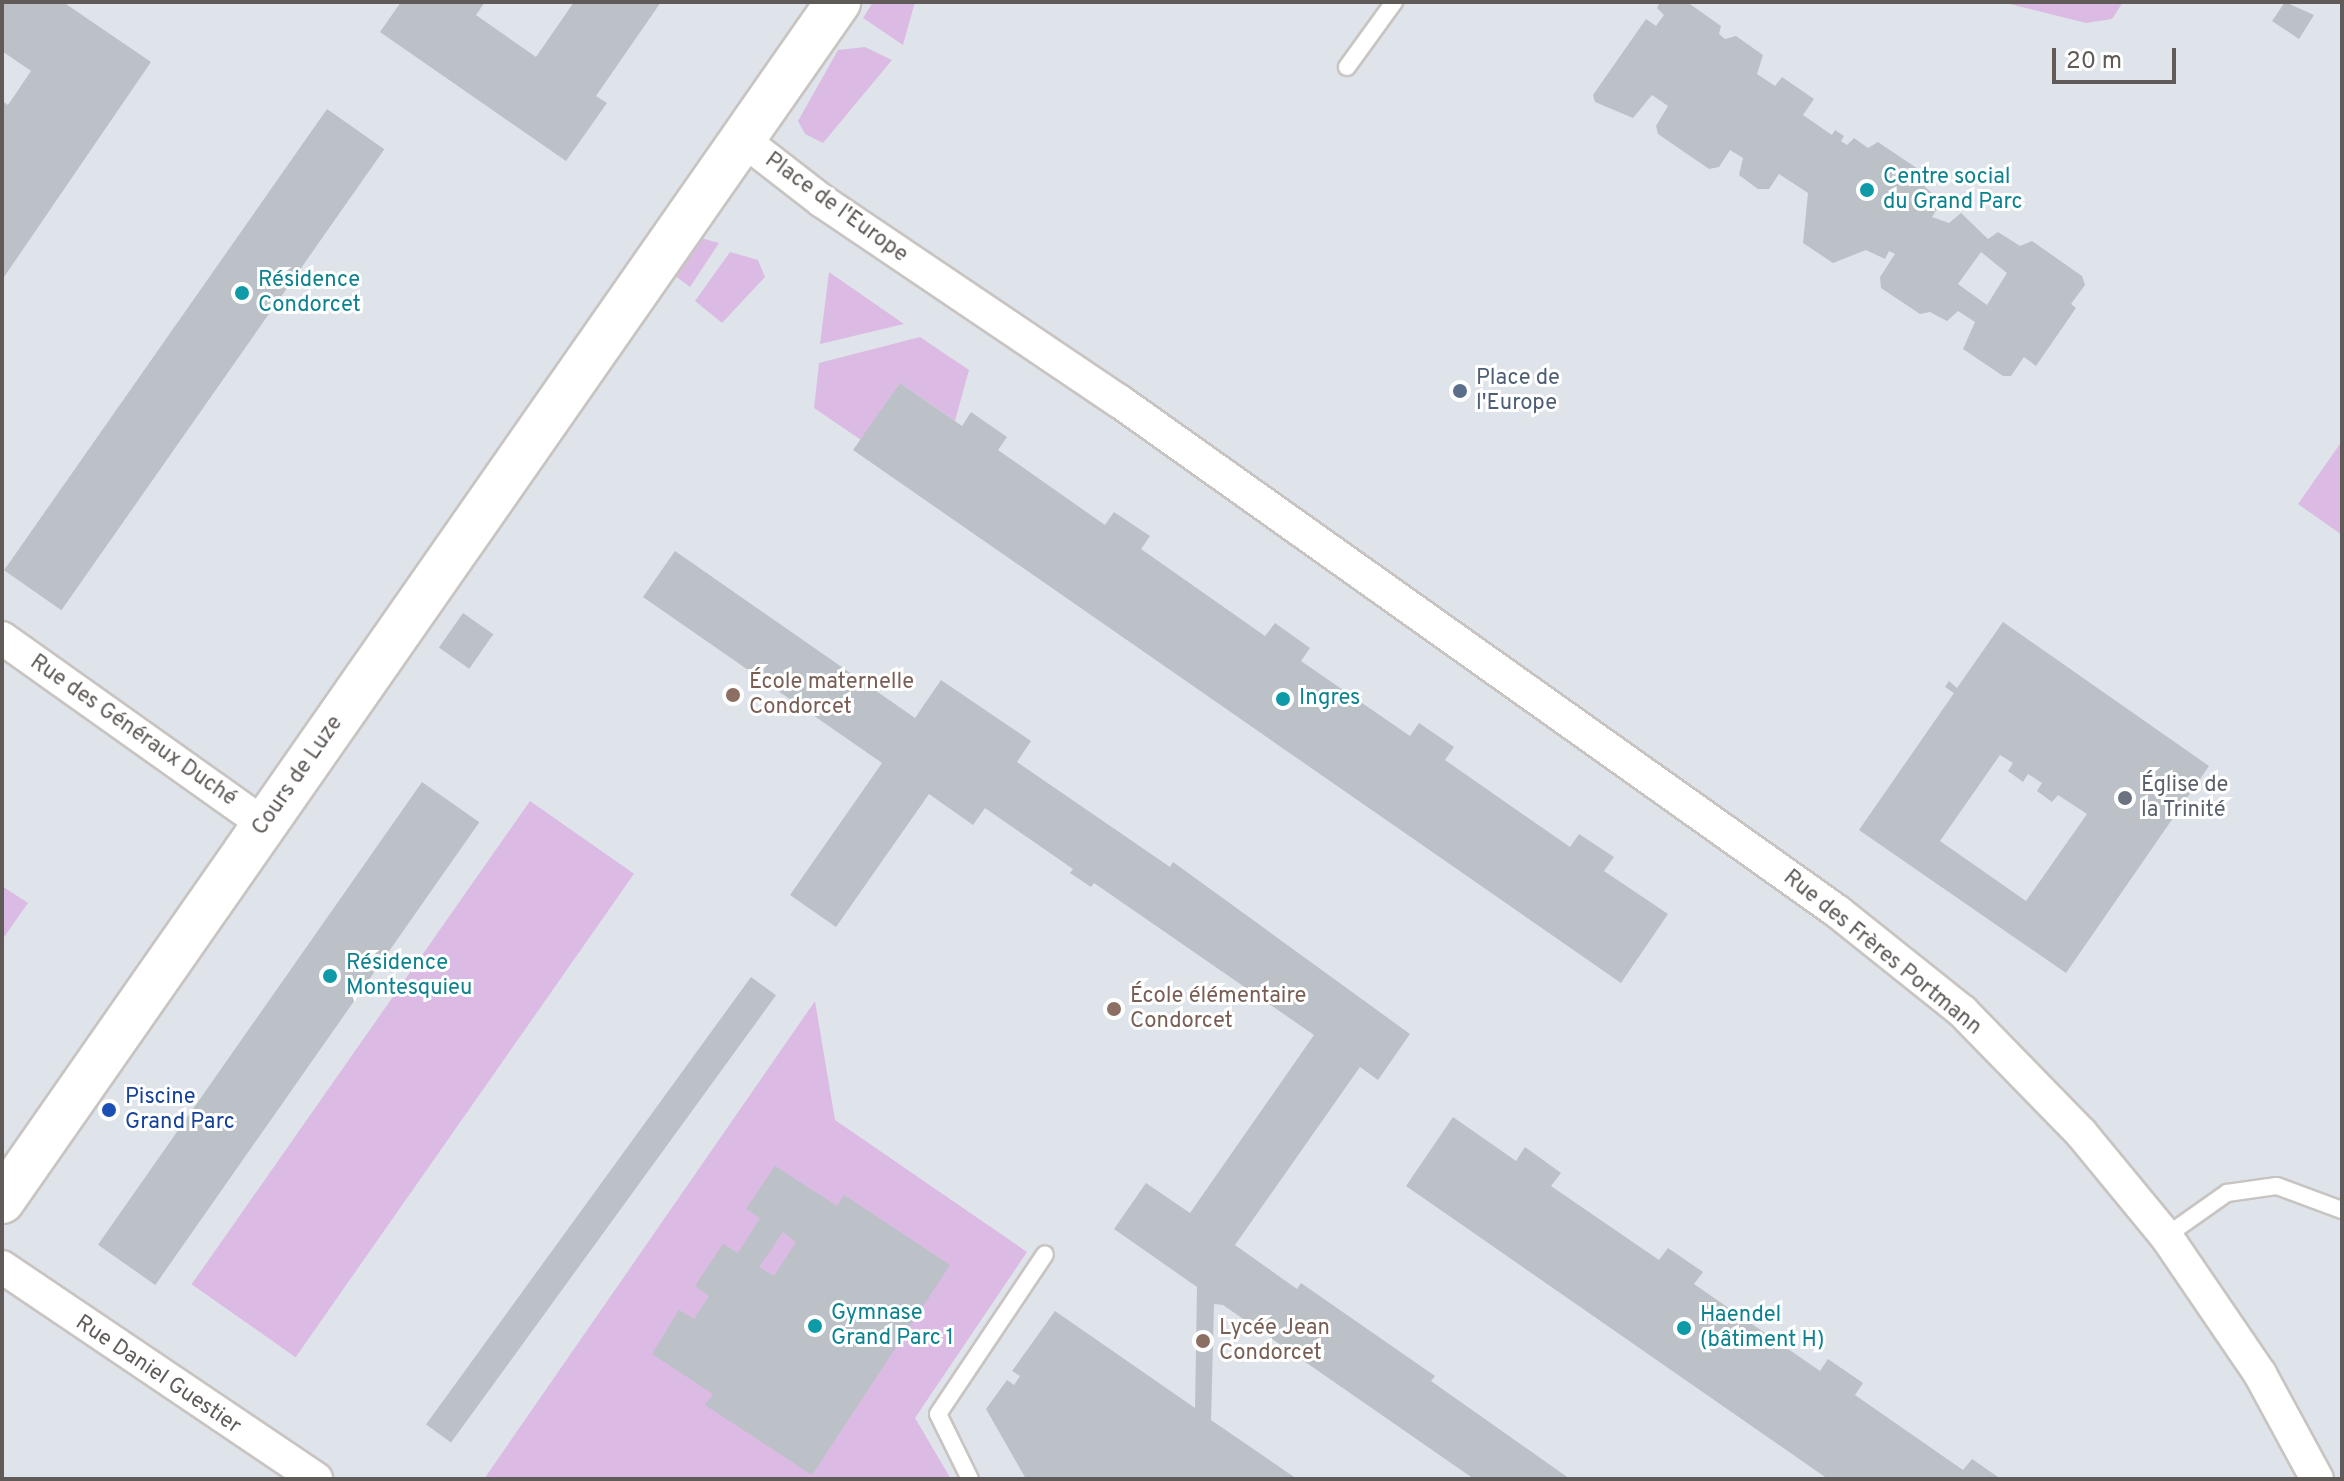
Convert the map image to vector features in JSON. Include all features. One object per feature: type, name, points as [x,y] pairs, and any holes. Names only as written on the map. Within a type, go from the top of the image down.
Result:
[{"type":"street","name":"Place de l'Europe","points":[[594,351],[832,4]]},
{"type":"street","name":"Place de l'Europe","points":[[742,139],[822,201],[1119,401],[1717,826]]},
{"type":"street","name":"Cours de Luze","points":[[2,1201],[594,351]]},
{"type":"street","name":"Rue des Généraux Duché","points":[[2,638],[264,824]]},
{"type":"street","name":"Rue des Frères Portmann","points":[[1717,826],[1838,912],[1962,1011],[2081,1133],[2166,1236],[2260,1374],[2317,1479]]},
{"type":"street","name":"Rue Daniel Guestier","points":[[2,1267],[297,1475]]},
{"type":"lane","points":[[1347,67],[1394,2]]},
{"type":"lane","points":[[2166,1236],[2227,1193],[2277,1186],[2342,1210]]},
{"type":"lane","points":[[970,1479],[938,1414],[1045,1254]]},
{"type":"shaded area","points":[[873,2],[915,2],[903,45],[863,18]]},
{"type":"shaded area","points":[[2002,2],[2123,2],[2112,19],[2086,23]]},
{"type":"shaded area","points":[[865,47],[892,60],[823,143],[805,134],[798,121],[838,50]]},
{"type":"shaded area","points":[[701,238],[719,243],[690,287],[674,275]]},
{"type":"shaded area","points":[[730,252],[758,260],[765,277],[722,323],[695,301]]},
{"type":"shaded area","points":[[829,272],[904,324],[820,344]]},
{"type":"shaded area","points":[[920,337],[969,370],[955,421],[900,383],[861,440],[814,408],[819,363]]},
{"type":"shaded area","points":[[2342,441],[2342,535],[2298,504]]},
{"type":"shaded area","points":[[530,801],[634,874],[296,1357],[192,1284]]},
{"type":"shaded area","points":[[2,886],[28,903],[2,940]]},
{"type":"shaded area","points":[[815,1001],[835,1120],[1027,1252],[915,1418],[951,1479],[484,1479]]},
{"type":"building","points":[[2,2],[63,2],[151,62],[2,280],[2,101],[8,105],[31,71],[2,51]]},
{"type":"building","points":[[401,2],[485,2],[476,15],[536,57],[574,2],[661,2],[596,96],[607,103],[566,161],[380,32]]},
{"type":"building","name":"Centre social du Grand Parc","points":[[1660,2],[1687,2],[1721,26],[1719,34],[1725,39],[1736,36],[1763,55],[1757,74],[1775,86],[1782,77],[1814,99],[1803,115],[1832,135],[1835,130],[1844,136],[1841,141],[1847,145],[1854,138],[1868,148],[1878,142],[1918,169],[1919,181],[1941,202],[1932,217],[1949,223],[1961,213],[1988,239],[1998,232],[2020,246],[2032,241],[2082,276],[2085,285],[2071,304],[2076,308],[2036,366],[2024,357],[2011,376],[2003,376],[1963,349],[1975,322],[1958,311],[1947,321],[1930,312],[1920,314],[1881,288],[1880,277],[1895,254],[1889,251],[1885,259],[1866,250],[1833,263],[1803,243],[1808,193],[1779,174],[1769,189],[1758,189],[1739,175],[1743,158],[1730,150],[1719,167],[1709,169],[1658,134],[1656,126],[1668,106],[1652,95],[1633,118],[1595,102],[1593,95],[1646,19],[1656,26],[1664,15],[1657,8]],"holes":[[[1981,252],[2007,273],[1987,305],[1958,284]]]},
{"type":"building","points":[[2285,2],[2314,15],[2299,39],[2272,21]]},
{"type":"building","points":[[327,109],[384,149],[61,610],[4,570]]},
{"type":"building","name":"Ingres","points":[[900,383],[962,426],[971,412],[1007,437],[998,450],[1105,525],[1114,512],[1150,536],[1141,549],[1265,636],[1275,623],[1310,648],[1301,661],[1410,736],[1419,723],[1454,747],[1445,760],[1570,847],[1579,834],[1614,857],[1604,871],[1668,914],[1621,983],[853,450]]},
{"type":"building","points":[[675,551],[915,718],[941,680],[1031,741],[1017,762],[1170,867],[1173,862],[1410,1034],[1378,1080],[1360,1067],[1235,1245],[1297,1289],[1301,1283],[1435,1376],[1431,1381],[1570,1479],[1474,1479],[1223,1305],[1214,1304],[1211,1420],[1297,1479],[1026,1479],[986,1409],[1007,1380],[1014,1385],[1020,1376],[1012,1371],[1055,1311],[1195,1408],[1197,1287],[1114,1229],[1146,1183],[1190,1213],[1314,1035],[1094,883],[1091,887],[1070,873],[1073,869],[985,808],[973,825],[929,794],[836,927],[790,895],[882,763],[643,597]]},
{"type":"building","points":[[463,613],[493,634],[469,669],[439,647]]},
{"type":"building","name":"Église de la Trinité","points":[[2003,622],[2209,766],[2066,973],[1859,830],[1954,693],[1945,687],[1949,681],[1957,688]],"holes":[[[2000,755],[2013,763],[2008,771],[2023,782],[2028,774],[2042,783],[2037,791],[2052,802],[2058,795],[2087,814],[2026,901],[1940,841]]]},
{"type":"building","points":[[422,782],[479,822],[155,1285],[98,1245]]},
{"type":"building","points":[[751,977],[776,995],[451,1443],[426,1424]]},
{"type":"building","name":"Haendel (bâtiment H)","points":[[1453,1117],[1516,1161],[1525,1147],[1561,1173],[1551,1186],[1659,1260],[1668,1248],[1703,1272],[1694,1284],[1820,1371],[1828,1359],[1863,1383],[1855,1395],[1963,1470],[1972,1459],[2001,1479],[1828,1479],[1406,1186]]},
{"type":"building","name":"Gymnase Grand Parc 1","points":[[775,1166],[837,1206],[844,1195],[950,1265],[812,1475],[705,1405],[713,1394],[652,1354],[679,1310],[694,1319],[709,1296],[695,1286],[723,1244],[738,1253],[760,1218],[746,1209]],"holes":[[[783,1232],[796,1242],[774,1276],[759,1267]]]},
{"type":"place","name":"Centre social du Grand Parc","points":[[1867,190]]},
{"type":"place","name":"Résidence Condorcet","points":[[242,293]]},
{"type":"place","name":"Place de l'Europe","points":[[1460,391]]},
{"type":"place","name":"École maternelle Condorcet","points":[[733,695]]},
{"type":"place","name":"Ingres","points":[[1283,699]]},
{"type":"place","name":"Église de la Trinité","points":[[2125,798]]},
{"type":"place","name":"Résidence Montesquieu","points":[[330,976]]},
{"type":"place","name":"École élémentaire Condorcet","points":[[1114,1009]]},
{"type":"place","name":"Piscine Grand Parc","points":[[109,1110]]},
{"type":"place","name":"Gymnase Grand Parc 1","points":[[815,1326]]},
{"type":"place","name":"Haendel (bâtiment H)","points":[[1684,1328]]},
{"type":"place","name":"Lycée Jean Condorcet","points":[[1203,1341]]}]
